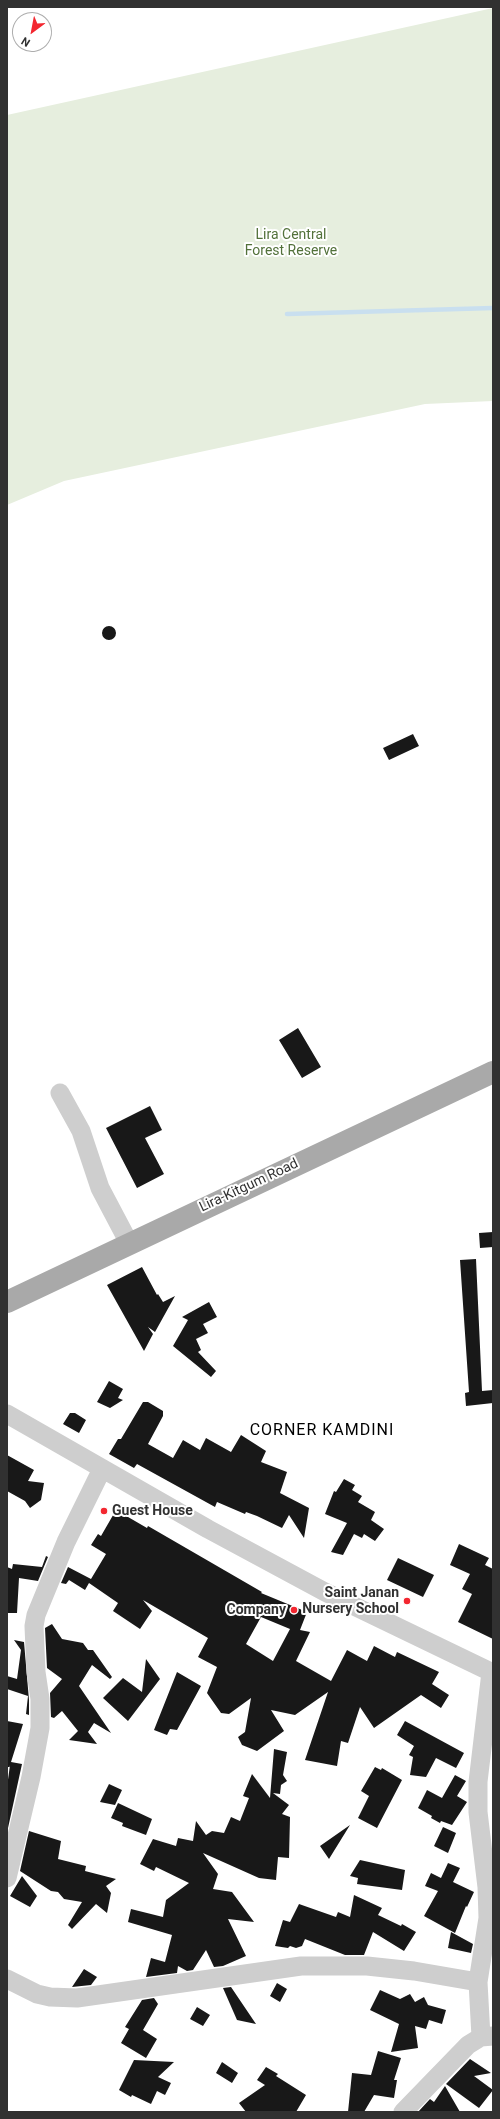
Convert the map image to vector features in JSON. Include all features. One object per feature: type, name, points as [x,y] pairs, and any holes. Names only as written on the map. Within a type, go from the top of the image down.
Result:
[{"type":"main road","name":"Lira-Kitgum Road","points":[[7,1302],[493,1072]]},
{"type":"street","points":[[60,1093],[81,1131],[100,1188],[129,1243]]},
{"type":"street","points":[[7,1414],[208,1530],[325,1592],[492,1673],[478,1782],[478,1812],[487,1887],[488,1918],[478,1982],[487,2036],[458,2054],[403,2112]]},
{"type":"street","points":[[7,1878],[28,1793],[40,1728],[40,1699],[36,1672],[34,1626],[36,1615],[66,1542],[102,1469]]},
{"type":"street","points":[[7,1979],[37,1994],[50,1997],[77,1998],[301,1966],[367,1966],[414,1970],[478,1982]]},
{"type":"green space","name":"Lira Central Forest Reserve","points":[[493,8],[493,401],[425,404],[64,481],[7,505],[7,115]]},
{"type":"building","points":[[109,626],[114,628],[116,633],[114,638],[109,640],[104,638],[102,633],[104,628]]},
{"type":"building","points":[[413,734],[419,746],[389,760],[383,748]]},
{"type":"building","points":[[298,1028],[321,1067],[302,1078],[279,1040]]},
{"type":"building","points":[[150,1106],[162,1130],[145,1138],[164,1174],[137,1188],[106,1128]]},
{"type":"building","points":[[493,1232],[493,1247],[480,1248],[479,1233]]},
{"type":"building","points":[[476,1259],[482,1391],[493,1390],[493,1403],[466,1406],[465,1393],[469,1392],[460,1260]]},
{"type":"building","points":[[142,1267],[157,1295],[158,1294],[163,1302],[175,1296],[155,1332],[148,1327],[153,1334],[144,1351],[107,1285]]},
{"type":"building","points":[[209,1302],[217,1317],[203,1324],[208,1333],[196,1339],[201,1350],[198,1352],[216,1371],[211,1377],[173,1346],[188,1320],[182,1317]]},
{"type":"building","points":[[109,1381],[123,1389],[118,1398],[123,1400],[110,1408],[97,1402]]},
{"type":"building","points":[[143,1402],[148,1402],[163,1411],[163,1416],[148,1444],[173,1458],[183,1440],[200,1450],[206,1438],[231,1452],[241,1435],[266,1451],[261,1462],[287,1472],[280,1493],[309,1508],[304,1538],[289,1515],[282,1528],[257,1516],[246,1512],[245,1514],[217,1502],[215,1507],[137,1464],[134,1468],[109,1454],[118,1439],[121,1439]]},
{"type":"building","points":[[70,1413],[75,1413],[86,1420],[79,1433],[63,1424]]},
{"type":"building","points":[[7,1455],[34,1470],[28,1481],[44,1483],[41,1500],[30,1508],[25,1501],[7,1491]]},
{"type":"building","points":[[344,1479],[355,1485],[352,1490],[362,1496],[358,1502],[375,1512],[371,1520],[384,1529],[375,1541],[364,1534],[362,1538],[354,1534],[343,1555],[331,1552],[347,1523],[325,1514],[334,1491],[336,1492]]},
{"type":"building","points":[[116,1510],[147,1528],[148,1526],[262,1592],[261,1593],[307,1612],[300,1630],[310,1632],[296,1661],[331,1681],[347,1650],[367,1661],[374,1646],[395,1657],[397,1652],[439,1672],[432,1684],[449,1695],[441,1708],[421,1695],[374,1728],[360,1707],[348,1743],[341,1741],[337,1766],[305,1760],[328,1692],[295,1715],[271,1710],[284,1731],[257,1751],[242,1745],[238,1737],[245,1732],[251,1698],[229,1714],[221,1713],[207,1693],[217,1667],[198,1657],[208,1638],[143,1600],[152,1611],[140,1629],[113,1611],[118,1603],[89,1583],[85,1590],[69,1580],[66,1584],[61,1583],[68,1567],[91,1579],[106,1554],[91,1545],[98,1534],[101,1536]],"holes":[[[261,1617],[290,1629],[273,1661],[246,1644]]]},
{"type":"building","points":[[459,1544],[489,1558],[485,1565],[493,1569],[493,1639],[458,1622],[472,1594],[462,1589],[470,1574],[450,1565]]},
{"type":"building","points":[[46,1556],[48,1557],[38,1581],[19,1578],[17,1613],[7,1613],[7,1567],[12,1569],[13,1564],[42,1567]]},
{"type":"building","points":[[398,1558],[434,1575],[423,1597],[387,1580]]},
{"type":"building","points":[[52,1624],[62,1639],[83,1643],[88,1650],[93,1650],[112,1677],[110,1679],[92,1665],[79,1686],[111,1733],[94,1723],[88,1732],[97,1744],[69,1740],[78,1731],[62,1711],[54,1718],[51,1717],[50,1693],[62,1679],[47,1668],[45,1628]]},
{"type":"building","points":[[14,1640],[24,1642],[29,1700],[29,1715],[26,1714],[28,1696],[7,1689],[7,1676],[17,1679],[21,1650]]},
{"type":"building","points":[[146,1659],[160,1679],[128,1721],[103,1698],[123,1678],[142,1692]]},
{"type":"building","points":[[177,1672],[201,1686],[177,1730],[170,1729],[167,1735],[154,1730]]},
{"type":"building","points":[[7,1721],[23,1724],[11,1762],[22,1764],[8,1828],[7,1787],[10,1767],[7,1767]]},
{"type":"building","points":[[405,1721],[464,1753],[456,1768],[436,1758],[426,1777],[410,1775],[413,1757],[409,1755],[414,1746],[397,1735]]},
{"type":"building","points":[[274,1749],[287,1752],[283,1775],[287,1781],[281,1785],[280,1794],[273,1793],[289,1805],[282,1814],[290,1817],[289,1858],[278,1857],[276,1880],[259,1878],[203,1853],[218,1874],[213,1889],[232,1892],[254,1922],[228,1919],[246,1956],[223,1966],[214,1967],[206,1950],[193,1970],[187,1971],[178,1966],[177,1973],[146,1977],[151,1958],[165,1962],[172,1935],[128,1922],[131,1909],[163,1917],[166,1900],[189,1883],[156,1867],[154,1871],[140,1864],[153,1839],[176,1846],[178,1838],[193,1841],[196,1821],[206,1835],[212,1831],[224,1833],[231,1817],[240,1821],[249,1798],[243,1796],[252,1774],[270,1798]]},
{"type":"building","points":[[375,1767],[381,1770],[382,1768],[402,1780],[377,1828],[358,1818],[369,1796],[361,1791]]},
{"type":"building","points":[[455,1775],[466,1781],[457,1796],[467,1802],[452,1825],[441,1821],[440,1823],[431,1818],[432,1816],[418,1808],[427,1790],[442,1798]]},
{"type":"building","points":[[109,1784],[122,1790],[115,1805],[100,1802]]},
{"type":"building","points":[[118,1803],[152,1819],[146,1835],[122,1826],[123,1823],[111,1818]]},
{"type":"building","points":[[350,1825],[329,1859],[320,1846]]},
{"type":"building","points":[[443,1827],[456,1833],[448,1853],[434,1846]]},
{"type":"building","points":[[29,1831],[61,1841],[58,1859],[86,1866],[85,1871],[116,1879],[106,1886],[111,1893],[107,1913],[96,1904],[72,1929],[68,1925],[82,1902],[64,1899],[58,1892],[51,1891],[20,1871]]},
{"type":"building","points":[[360,1860],[405,1870],[402,1890],[357,1884],[358,1878],[350,1876]]},
{"type":"building","points":[[448,1863],[460,1868],[453,1882],[474,1892],[467,1907],[466,1906],[455,1933],[424,1916],[438,1891],[425,1886],[431,1873],[441,1878]]},
{"type":"building","points":[[22,1876],[37,1896],[30,1907],[10,1896]]},
{"type":"building","points":[[354,1895],[382,1908],[378,1915],[401,1926],[402,1924],[416,1932],[404,1951],[373,1932],[364,1955],[345,1955],[305,1939],[302,1946],[296,1948],[290,1946],[288,1948],[275,1946],[283,1920],[290,1922],[299,1904],[336,1917],[338,1912],[350,1917]]},
{"type":"building","points":[[451,1932],[473,1944],[471,1953],[448,1948]]},
{"type":"building","points":[[84,1969],[97,1977],[91,1985],[72,1987]]},
{"type":"building","points":[[277,1983],[287,1989],[280,2002],[270,1996]]},
{"type":"building","points":[[231,1987],[256,2024],[237,2020],[223,1988]]},
{"type":"building","points":[[380,1990],[400,1999],[410,1994],[415,2002],[424,1997],[428,2005],[446,2010],[442,2024],[429,2020],[426,2029],[415,2026],[418,2048],[391,2052],[399,2024],[370,2010]]},
{"type":"building","points":[[154,1998],[158,2004],[143,2030],[157,2039],[146,2058],[121,2043],[129,2029],[125,2027],[142,2000]]},
{"type":"building","points":[[197,2007],[210,2015],[203,2026],[190,2019]]},
{"type":"building","points":[[378,2051],[401,2058],[394,2080],[397,2080],[394,2098],[374,2095],[364,2112],[348,2112],[352,2073],[371,2075]]},
{"type":"building","points":[[470,2059],[491,2073],[474,2076],[493,2090],[479,2108],[446,2084]]},
{"type":"building","points":[[134,2060],[174,2062],[158,2077],[171,2083],[165,2095],[157,2091],[151,2104],[132,2095],[131,2097],[119,2090]]},
{"type":"building","points":[[222,2062],[238,2073],[232,2083],[216,2073]]},
{"type":"building","points":[[266,2067],[278,2074],[276,2076],[306,2095],[296,2112],[246,2112],[239,2103],[265,2085],[257,2080]]},
{"type":"building","points":[[445,2086],[460,2112],[418,2112],[430,2099],[434,2102]]},
{"type":"waterway","points":[[287,314],[493,308]]},
{"type":"place","name":"Guest House","points":[[104,1511]]},
{"type":"place","name":"Saint Janan Nursery School","points":[[407,1601]]},
{"type":"place","name":"Company","points":[[294,1610]]},
{"type":"district","name":"CORNER KAMDINI","points":[[322,1431]]}]
